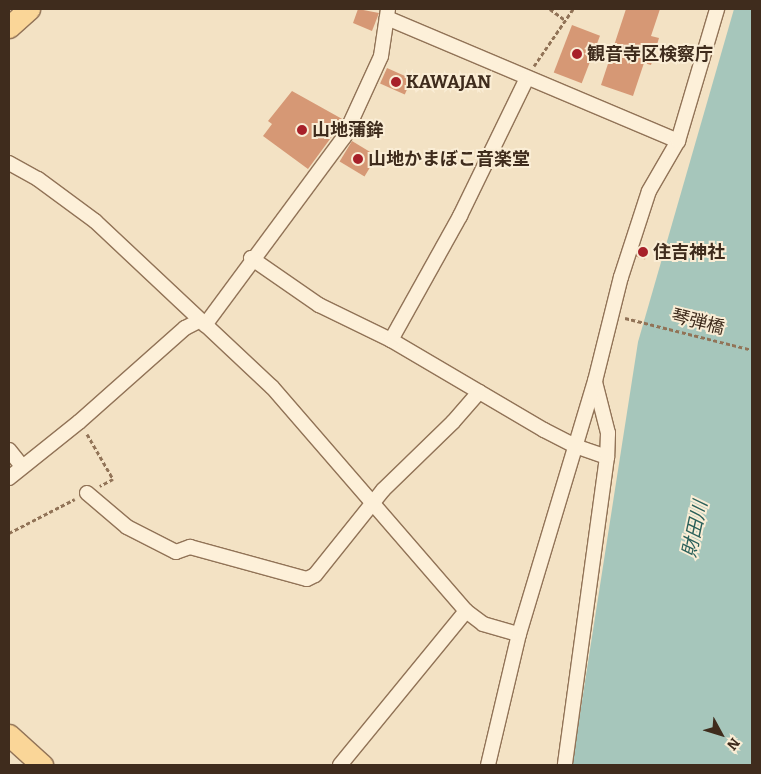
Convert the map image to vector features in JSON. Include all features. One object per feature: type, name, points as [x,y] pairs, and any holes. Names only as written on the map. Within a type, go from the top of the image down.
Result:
[{"type":"main road","points":[[9,27],[29,9]]},
{"type":"main road","points":[[12,744],[42,765]]},
{"type":"street","points":[[488,765],[519,634],[595,382],[621,277],[649,191],[678,141],[718,9]]},
{"type":"street","points":[[9,478],[79,422],[185,328],[202,323],[344,137],[380,56],[388,14],[527,78],[678,141]]},
{"type":"street","points":[[391,340],[460,216],[527,78]]},
{"type":"street","points":[[9,163],[38,179],[95,221],[272,387],[374,502],[466,611],[483,624],[519,634]]},
{"type":"street","points":[[251,258],[319,305],[391,340],[575,446],[607,457]]},
{"type":"street","points":[[565,765],[607,457],[608,433],[595,382]]},
{"type":"street","points":[[86,493],[127,527],[176,552],[190,547],[307,579],[315,575],[374,502],[479,392]]},
{"type":"street","points":[[9,450],[22,466]]},
{"type":"street","points":[[340,765],[466,611]]},
{"type":"path","points":[[550,9],[565,20]]},
{"type":"path","points":[[527,78],[573,9]]},
{"type":"path","name":"琴弾橋","points":[[636,321],[752,350]]},
{"type":"water","name":"財田川","points":[[734,9],[752,9],[752,765],[572,765],[638,342]]},
{"type":"building","points":[[358,9],[379,13],[372,31],[353,23]]},
{"type":"building","points":[[626,9],[660,9],[651,36],[659,38],[651,65],[644,63],[633,96],[601,85]]},
{"type":"building","name":"観音寺区検察庁","points":[[572,25],[600,36],[582,83],[554,73]]},
{"type":"building","name":"KAWAJAN","points":[[387,68],[412,79],[405,95],[380,84]]},
{"type":"building","name":"山地蒲鉾","points":[[292,91],[344,120],[308,169],[263,136],[272,124],[268,121]]},
{"type":"building","name":"山地かまぼこ音楽堂","points":[[352,141],[377,156],[364,177],[340,162]]},
{"type":"building","name":"住吉神社","points":[[639,245],[649,248],[645,259],[635,256]]},
{"type":"place","name":"観音寺区検察庁","points":[[577,54]]},
{"type":"place","name":"KAWAJAN","points":[[396,82]]},
{"type":"place","name":"山地蒲鉾","points":[[302,130]]},
{"type":"place","name":"山地かまぼこ音楽堂","points":[[358,159]]},
{"type":"place","name":"住吉神社","points":[[643,252]]}]
